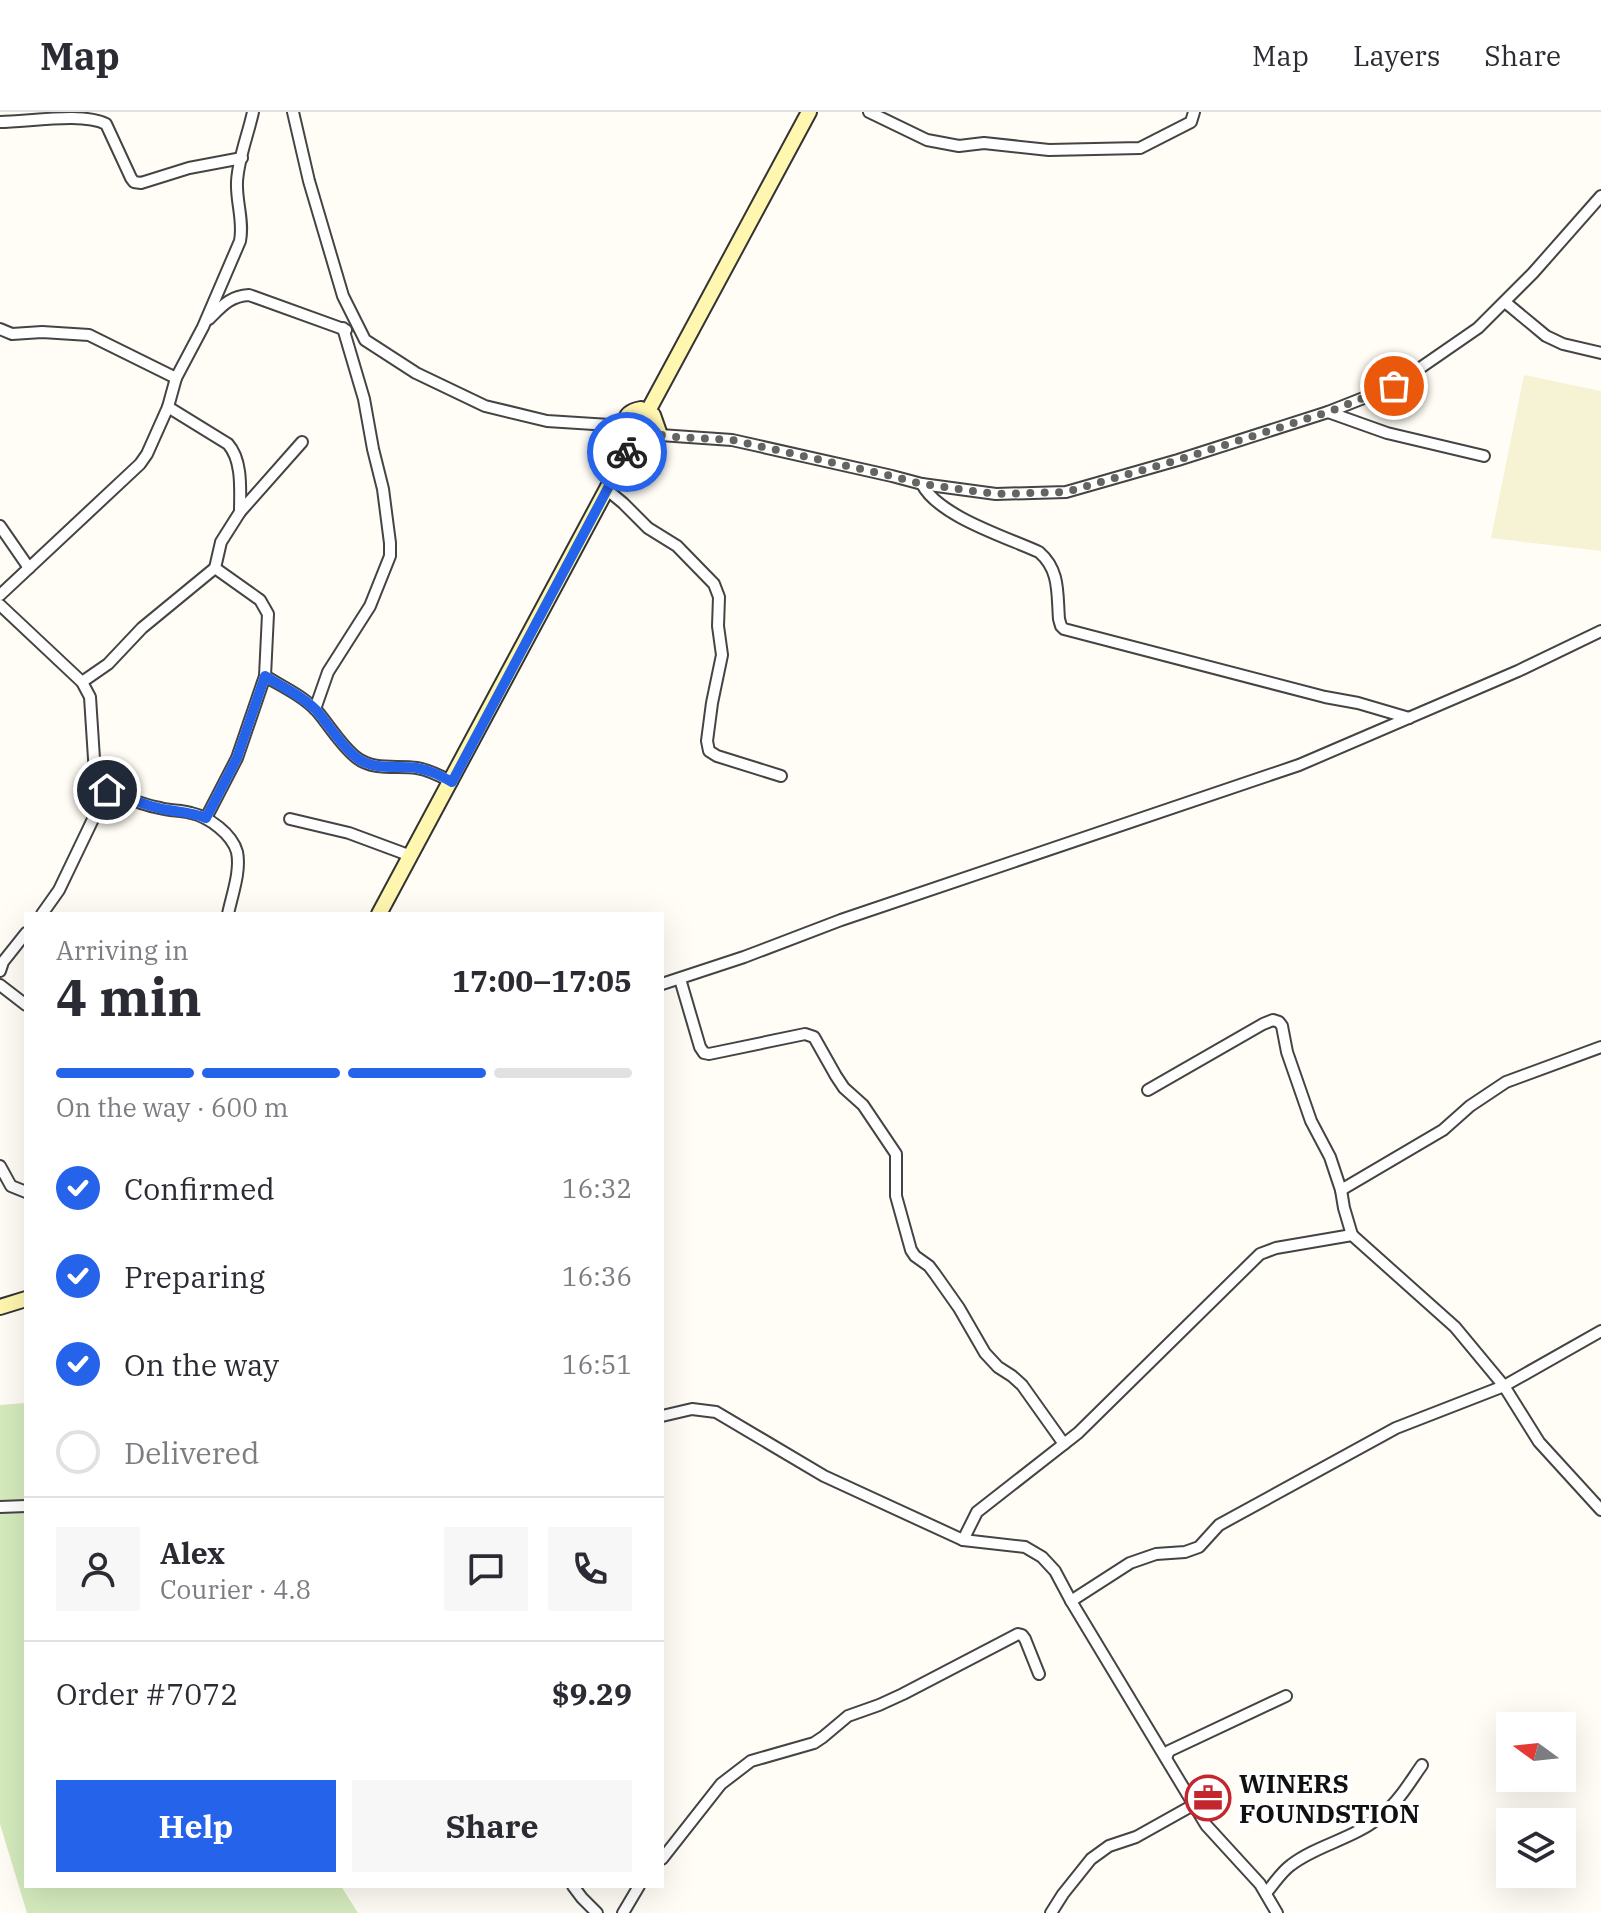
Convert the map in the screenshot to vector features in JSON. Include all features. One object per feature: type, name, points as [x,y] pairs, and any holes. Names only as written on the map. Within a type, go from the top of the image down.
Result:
[{"type":"street","points":[[0,595],[147,454],[168,407],[176,378],[203,327],[240,241],[237,187],[253,112]]},
{"type":"street","points":[[293,112],[309,181],[343,296],[365,340]]},
{"type":"street","points":[[648,411],[809,112]]},
{"type":"street","points":[[869,112],[927,140],[959,146],[984,143],[1049,150],[1140,148],[1191,122],[1194,112]]},
{"type":"street","points":[[0,122],[55,115],[100,119],[106,124],[134,182],[141,183],[189,168],[242,158]]},
{"type":"street","points":[[380,912],[632,442],[654,434],[732,440],[922,484],[996,494],[1066,492],[1328,412],[1394,386],[1478,328],[1533,273],[1601,196]]},
{"type":"street","points":[[203,327],[226,301],[237,296],[261,297],[343,328],[416,373],[485,406],[547,421],[625,426]]},
{"type":"street","points":[[1505,302],[1546,336],[1563,344],[1601,353]]},
{"type":"street","points":[[315,709],[328,672],[370,606],[390,556],[383,489],[364,399],[343,328]]},
{"type":"street","points":[[0,329],[12,334],[89,335],[176,378]]},
{"type":"street","points":[[168,407],[233,449],[237,457],[240,512]]},
{"type":"street","points":[[632,442],[625,426],[629,414],[635,410],[648,411],[656,421],[660,435]]},
{"type":"street","points":[[1328,412],[1387,433],[1484,456]]},
{"type":"street","points":[[82,682],[108,664],[142,628],[215,568],[221,542],[240,512],[302,442]]},
{"type":"street","points":[[922,484],[930,497],[947,510],[1048,559],[1054,571],[1059,619],[1064,629],[1409,718]]},
{"type":"street","points":[[606,489],[648,528],[677,546],[714,584],[719,597],[718,626],[722,655],[712,703],[707,741],[709,751],[781,776]]},
{"type":"street","points":[[0,526],[29,568]]},
{"type":"street","points":[[206,818],[237,758],[265,676],[268,614],[260,600],[215,568]]},
{"type":"street","points":[[0,605],[82,682],[90,697],[98,782],[107,790],[146,805],[206,818],[231,841],[237,854],[237,871],[228,912]]},
{"type":"street","points":[[664,983],[841,920],[1299,765],[1518,671],[1601,631]]},
{"type":"street","points":[[265,676],[304,699],[355,757],[379,767],[428,771],[452,782]]},
{"type":"street","points":[[43,912],[59,890],[107,790]]},
{"type":"street","points":[[290,819],[349,833],[411,856]]},
{"type":"street","points":[[1,965],[24,936]]},
{"type":"street","points":[[680,979],[704,1053],[805,1034],[814,1037],[844,1088],[863,1105],[896,1154],[896,1196],[911,1250],[935,1274],[985,1353],[1022,1385],[1064,1444]]},
{"type":"street","points":[[0,985],[24,1003]]},
{"type":"street","points":[[1148,1090],[1263,1024],[1273,1020],[1279,1022],[1311,1121],[1330,1157],[1352,1235],[1455,1327],[1504,1386],[1539,1442],[1601,1510]]},
{"type":"street","points":[[1341,1190],[1443,1130],[1470,1106],[1506,1082],[1601,1047]]},
{"type":"street","points":[[0,1166],[11,1186],[24,1191]]},
{"type":"street","points":[[963,1540],[977,1512],[1064,1444],[1260,1254],[1276,1248],[1352,1235]]},
{"type":"street","points":[[0,1307],[24,1300]]},
{"type":"street","points":[[1071,1601],[1130,1563],[1156,1554],[1185,1552],[1199,1547],[1219,1525],[1396,1428],[1504,1386],[1601,1331]]},
{"type":"street","points":[[664,1414],[692,1409],[716,1412],[824,1476],[963,1540],[1025,1547],[1042,1557],[1055,1571],[1206,1825],[1266,1893],[1277,1913]]},
{"type":"street","points":[[0,1507],[24,1506]]},
{"type":"street","points":[[664,1856],[721,1784],[751,1761],[814,1743],[848,1716],[903,1694],[1018,1634],[1025,1639],[1039,1674]]},
{"type":"street","points":[[1166,1758],[1169,1751],[1286,1696]]},
{"type":"street","points":[[1266,1893],[1289,1865],[1347,1838],[1383,1815],[1422,1765]]},
{"type":"street","points":[[1051,1913],[1091,1859],[1109,1846],[1136,1837],[1195,1804]]},
{"type":"street","points":[[574,1888],[597,1913]]},
{"type":"street","points":[[623,1913],[638,1888]]},
{"type":"shaded area","points":[[1524,375],[1601,391],[1601,551],[1491,538]]},
{"type":"green space","points":[[24,1403],[24,1888],[342,1888],[358,1913],[27,1913],[0,1824],[0,1405]]},
{"type":"way so far","points":[[627,452],[632,442],[643,441],[654,434],[732,440],[922,484],[996,494],[1066,492],[1328,412],[1394,386]]},
{"type":"place","name":"WINERS FOUNDSTION","points":[[1208,1798]]},
{"type":"route","points":[[107,790],[146,805],[206,818],[237,758],[265,676],[304,699],[355,757],[379,767],[428,771],[452,782],[627,452]]}]
